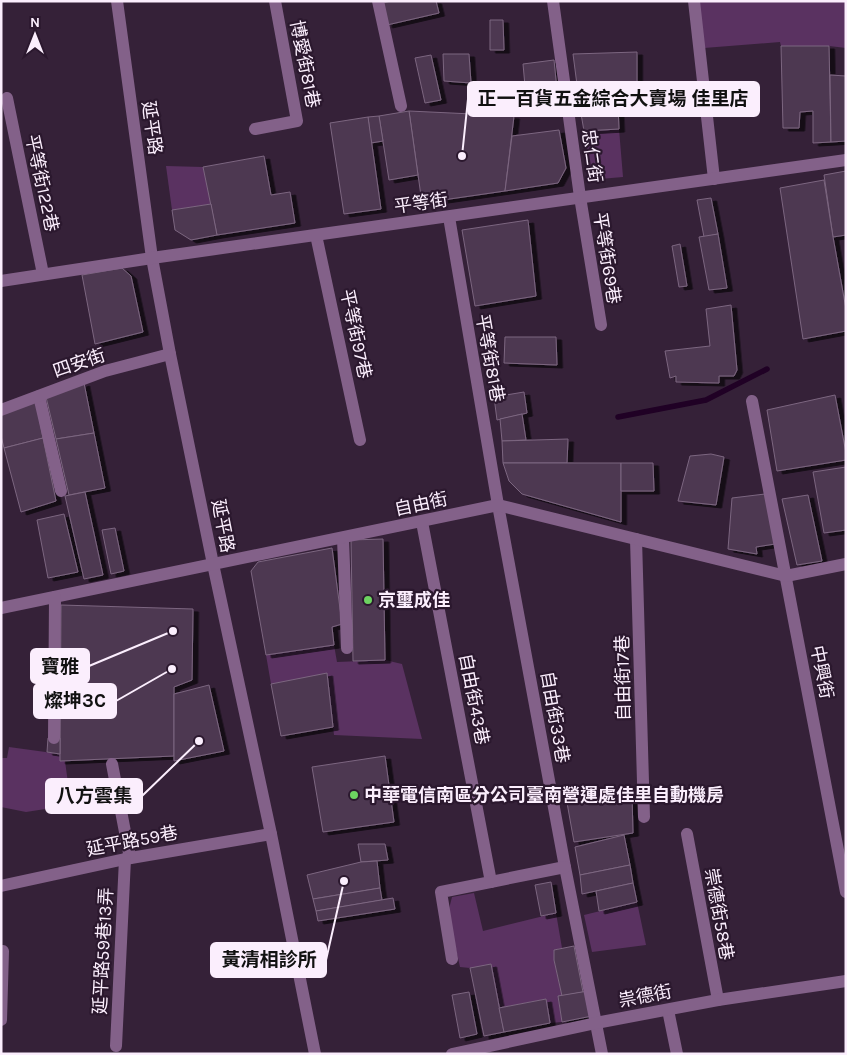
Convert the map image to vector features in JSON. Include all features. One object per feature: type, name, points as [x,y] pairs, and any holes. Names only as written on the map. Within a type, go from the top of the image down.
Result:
[{"type":"street","name":"延平路","points":[[117,1],[152,258],[170,354],[271,834],[315,1054]]},
{"type":"street","name":"博愛街81巷","points":[[255,129],[298,120],[275,1]]},
{"type":"street","points":[[378,1],[401,106]]},
{"type":"street","name":"忠仁街","points":[[552,1],[580,197]]},
{"type":"street","points":[[694,1],[714,179]]},
{"type":"street","name":"平等街122巷","points":[[7,98],[43,274]]},
{"type":"street","name":"平等街","points":[[1,280],[846,160]]},
{"type":"street","name":"平等街69巷","points":[[580,197],[601,325]]},
{"type":"street","name":"平等街81巷","points":[[448,217],[498,505]]},
{"type":"street","name":"平等街97巷","points":[[316,235],[360,440]]},
{"type":"street","name":"四安街","points":[[1,410],[105,371],[170,354]]},
{"type":"street","points":[[40,396],[61,491]]},
{"type":"street","name":"中興街","points":[[752,400],[846,892]]},
{"type":"street","name":"自由街","points":[[1,608],[498,505],[786,576],[846,564]]},
{"type":"street","name":"自由街33巷","points":[[498,505],[564,867],[602,1054]]},
{"type":"street","name":"自由街43巷","points":[[422,522],[491,882]]},
{"type":"street","points":[[343,538],[347,648]]},
{"type":"street","name":"自由街17巷","points":[[636,539],[644,817]]},
{"type":"street","points":[[54,738],[55,596]]},
{"type":"street","name":"延平路59巷13弄","points":[[112,764],[128,858],[116,1046]]},
{"type":"street","name":"延平路59巷","points":[[1,886],[128,858],[271,834]]},
{"type":"street","name":"崇德街58巷","points":[[687,834],[718,1000]]},
{"type":"street","points":[[452,959],[441,892],[564,867]]},
{"type":"street","points":[[1,1020],[3,951]]},
{"type":"street","name":"祟德街","points":[[452,1054],[596,1023],[718,1000],[846,981]]},
{"type":"street","points":[[668,1010],[677,1054]]},
{"type":"shaded area","points":[[699,1],[846,1],[846,48],[781,46],[780,42],[704,48]]},
{"type":"shaded area","points":[[619,129],[623,177],[600,179],[589,167],[584,131]]},
{"type":"shaded area","points":[[166,166],[203,167],[211,204],[172,210]]},
{"type":"shaded area","points":[[334,645],[337,662],[385,660],[402,664],[422,739],[334,735],[327,674],[271,684],[266,655]]},
{"type":"shaded area","points":[[9,747],[60,754],[60,760],[65,761],[71,805],[26,812],[1,807],[1,758],[7,758]]},
{"type":"shaded area","points":[[474,893],[483,931],[556,913],[562,948],[554,950],[554,960],[562,996],[558,997],[562,1022],[550,1023],[546,999],[499,1008],[470,968],[460,967],[448,913],[452,897]]},
{"type":"shaded area","points":[[637,902],[646,945],[592,952],[584,915]]},
{"type":"building","points":[[391,1],[436,1],[439,13],[387,25],[383,3]]},
{"type":"building","points":[[490,20],[503,20],[504,50],[490,50]]},
{"type":"building","points":[[781,46],[829,46],[831,142],[813,143],[813,111],[800,112],[799,128],[783,128]]},
{"type":"building","points":[[637,52],[637,106],[580,108],[573,54]]},
{"type":"building","points":[[443,54],[469,54],[471,83],[444,81]]},
{"type":"building","points":[[431,55],[441,100],[425,103],[415,58]]},
{"type":"building","points":[[554,60],[558,100],[522,104],[520,86],[525,86],[523,64]]},
{"type":"building","points":[[830,75],[846,76],[846,141],[831,142]]},
{"type":"building","points":[[618,106],[619,129],[584,131],[580,108]]},
{"type":"building","points":[[409,111],[514,116],[505,191],[422,203]]},
{"type":"building","points":[[409,111],[418,175],[389,180],[379,116]]},
{"type":"building","points":[[379,116],[383,141],[371,143],[368,117]]},
{"type":"building","points":[[368,117],[381,209],[344,214],[330,123]]},
{"type":"building","points":[[559,130],[566,168],[558,183],[505,191],[512,136]]},
{"type":"building","points":[[264,156],[271,195],[290,192],[295,223],[217,235],[203,167]]},
{"type":"building","points":[[846,171],[846,235],[833,237],[824,175]]},
{"type":"building","points":[[824,180],[846,309],[846,331],[803,339],[780,188]]},
{"type":"building","points":[[711,198],[718,234],[704,237],[697,200]]},
{"type":"building","points":[[211,204],[217,235],[191,240],[175,230],[172,210]]},
{"type":"building","points":[[528,220],[536,296],[475,306],[462,230]]},
{"type":"building","points":[[718,234],[727,288],[709,290],[699,237]]},
{"type":"building","points":[[680,244],[687,286],[679,287],[672,246]]},
{"type":"building","points":[[122,268],[131,276],[143,332],[95,344],[82,275]]},
{"type":"building","points":[[731,305],[737,370],[734,376],[719,376],[719,383],[676,382],[676,376],[670,378],[665,351],[710,346],[706,309]]},
{"type":"building","points":[[505,337],[556,337],[557,365],[504,363]]},
{"type":"building","points":[[84,383],[94,433],[56,439],[46,397]]},
{"type":"building","points":[[524,392],[527,413],[497,420],[494,397]]},
{"type":"building","points":[[835,395],[846,460],[777,471],[767,410]]},
{"type":"building","points":[[36,401],[43,438],[4,448],[1,436],[1,414]]},
{"type":"building","points":[[522,414],[526,440],[502,441],[500,419]]},
{"type":"building","points":[[94,433],[105,488],[69,495],[56,439]]},
{"type":"building","points":[[43,438],[56,501],[21,512],[4,448]]},
{"type":"building","points":[[568,439],[567,463],[503,463],[502,441]]},
{"type":"building","points":[[711,454],[724,457],[716,505],[678,501],[690,456]]},
{"type":"building","points":[[503,463],[621,463],[621,522],[522,494],[509,481]]},
{"type":"building","points":[[621,463],[653,463],[654,491],[621,491]]},
{"type":"building","points":[[846,467],[846,530],[824,533],[813,472]]},
{"type":"building","points":[[85,492],[103,575],[84,579],[65,496]]},
{"type":"building","points":[[765,494],[775,544],[756,547],[757,554],[728,549],[732,498]]},
{"type":"building","points":[[808,495],[822,561],[797,565],[782,499]]},
{"type":"building","points":[[64,514],[78,572],[48,578],[37,520]]},
{"type":"building","points":[[115,528],[124,571],[111,574],[102,530]]},
{"type":"building","name":"京璽成佳","points":[[383,539],[385,660],[353,661],[351,540]]},
{"type":"building","points":[[332,548],[342,624],[332,627],[334,645],[266,655],[251,571],[258,562]]},
{"type":"building","points":[[61,605],[193,609],[192,680],[174,687],[174,756],[60,761]]},
{"type":"building","points":[[327,673],[333,727],[281,736],[271,684]]},
{"type":"building","points":[[209,685],[224,751],[174,761],[174,694]]},
{"type":"building","points":[[48,738],[60,738],[60,754],[47,752]]},
{"type":"building","name":"中華電信南區分公司臺南營運處佳里自動機房","points":[[385,756],[394,822],[323,832],[312,767]]},
{"type":"building","points":[[632,795],[633,833],[574,842],[566,797]]},
{"type":"building","points":[[624,835],[630,865],[580,875],[575,847]]},
{"type":"building","points":[[358,844],[385,844],[388,860],[361,862]]},
{"type":"building","points":[[377,861],[380,888],[313,899],[307,875],[361,862]]},
{"type":"building","points":[[630,865],[633,883],[582,894],[580,875]]},
{"type":"building","points":[[551,882],[556,913],[541,916],[535,885]]},
{"type":"building","points":[[633,883],[637,902],[599,911],[596,891]]},
{"type":"building","points":[[380,888],[382,900],[316,911],[313,899]]},
{"type":"building","points":[[393,898],[395,909],[318,921],[316,911]]},
{"type":"building","points":[[574,946],[583,992],[562,996],[554,960],[554,950]]},
{"type":"building","points":[[491,964],[504,1032],[484,1036],[470,968]]},
{"type":"building","points":[[588,991],[592,1016],[562,1022],[558,996]]},
{"type":"building","points":[[469,992],[477,1034],[460,1038],[452,995]]},
{"type":"building","points":[[546,999],[550,1023],[504,1032],[499,1008]]},
{"type":"waterway","points":[[618,417],[706,400],[767,369]]},
{"type":"place","name":"正一百貨五金綜合大賣場 佳里店","points":[[462,156]]},
{"type":"place","name":"京璽成佳","points":[[368,600]]},
{"type":"place","name":"寶雅","points":[[173,631]]},
{"type":"place","name":"燦坤3C","points":[[172,669]]},
{"type":"place","name":"八方雲集","points":[[199,741]]},
{"type":"place","name":"中華電信南區分公司臺南營運處佳里自動機房","points":[[354,795]]},
{"type":"place","name":"黃清相診所","points":[[344,881]]}]
